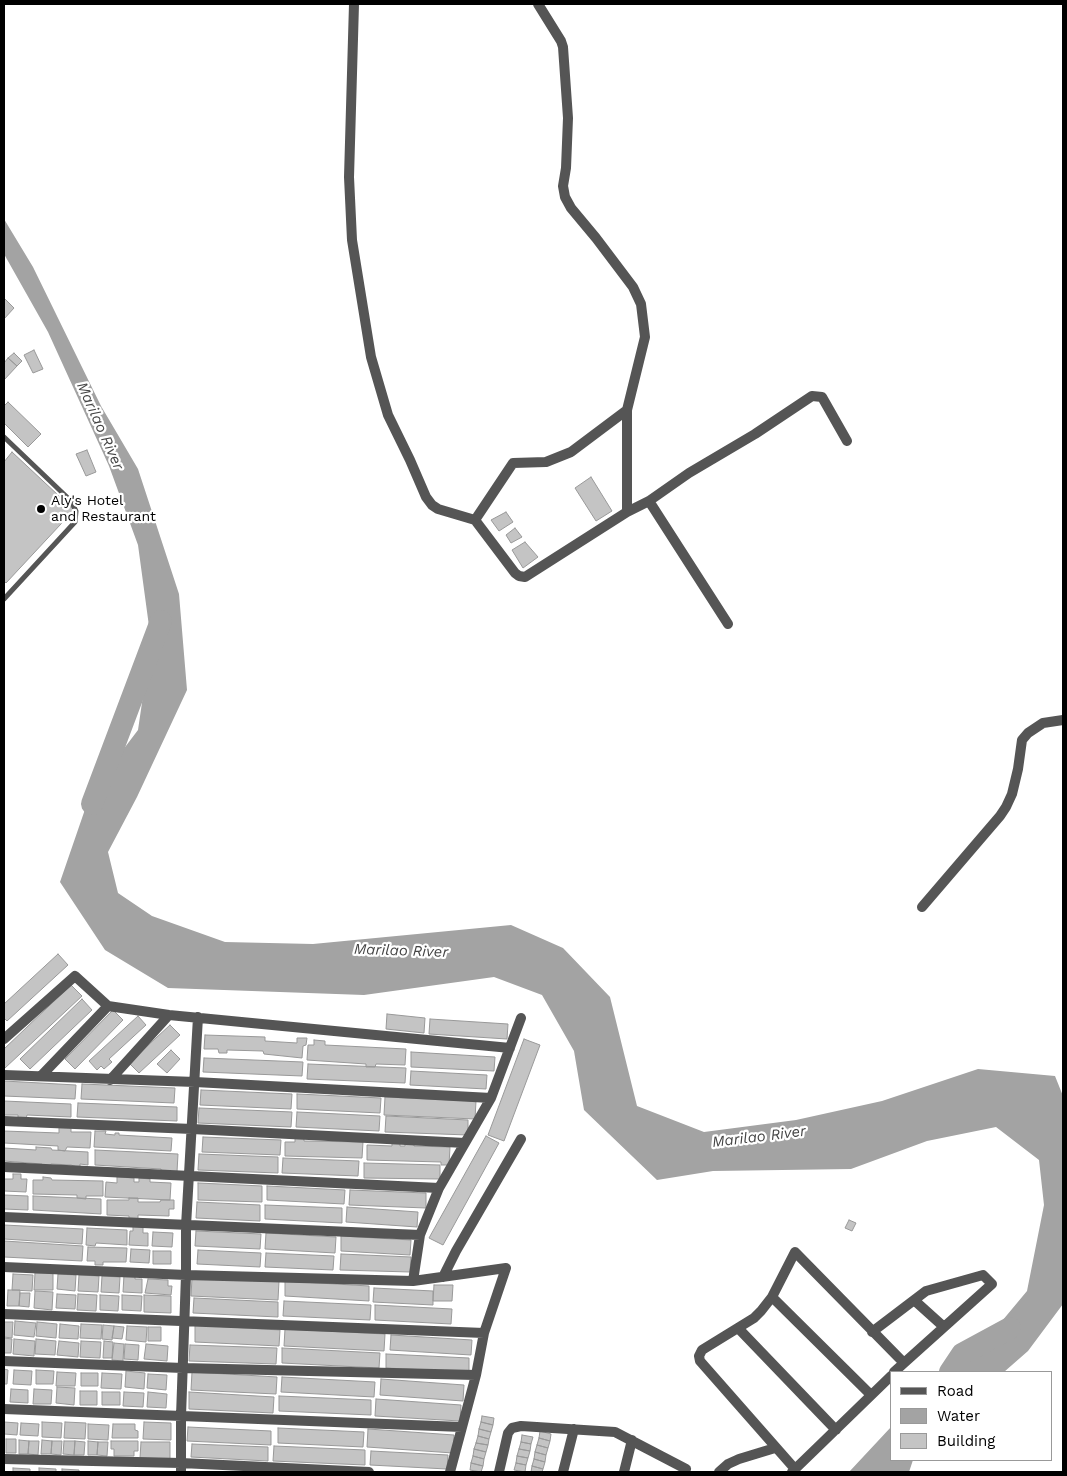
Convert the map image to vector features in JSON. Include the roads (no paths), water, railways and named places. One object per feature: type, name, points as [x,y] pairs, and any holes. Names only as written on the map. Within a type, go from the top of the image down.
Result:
[{"type":"street","points":[[354,4],[349,178],[352,240],[371,357],[388,415],[426,497],[432,505],[438,509],[475,520],[515,573],[524,577],[627,512],[649,501],[688,473],[755,434],[812,396],[822,397],[847,441]]},
{"type":"street","points":[[538,4],[563,47],[568,118],[566,168],[563,186],[565,197],[571,208],[633,287],[641,304],[645,337],[627,410],[627,512]]},
{"type":"street","points":[[475,520],[513,463],[546,462],[571,452],[627,410]]},
{"type":"street","points":[[649,501],[728,624]]},
{"type":"street","points":[[922,907],[1006,807],[1016,778],[1022,740],[1028,733],[1043,724],[1063,720]]},
{"type":"street","points":[[4,1039],[75,976],[108,1006],[169,1015],[510,1048]]},
{"type":"street","points":[[41,1076],[108,1006]]},
{"type":"street","points":[[110,1080],[169,1015]]},
{"type":"street","points":[[181,1468],[186,1226],[198,1017]]},
{"type":"street","points":[[413,1281],[420,1235],[438,1188],[491,1098],[521,1018]]},
{"type":"street","points":[[4,1075],[195,1082],[491,1098]]},
{"type":"street","points":[[4,1121],[465,1143]]},
{"type":"street","points":[[443,1277],[521,1139]]},
{"type":"street","points":[[4,1167],[438,1188]]},
{"type":"street","points":[[4,1217],[420,1235]]},
{"type":"street","points":[[890,1377],[793,1470],[700,1361],[699,1356],[702,1350],[758,1314],[772,1297],[794,1252],[904,1363]]},
{"type":"street","points":[[4,1267],[186,1275],[413,1281],[506,1268],[484,1333],[476,1375],[450,1472]]},
{"type":"street","points":[[872,1332],[926,1291],[983,1275],[992,1284],[895,1371]]},
{"type":"street","points":[[772,1297],[871,1395]]},
{"type":"street","points":[[914,1300],[944,1327]]},
{"type":"street","points":[[4,1314],[484,1333]]},
{"type":"street","points":[[738,1328],[836,1430]]},
{"type":"street","points":[[4,1361],[183,1368],[476,1375]]},
{"type":"street","points":[[4,1409],[462,1427]]},
{"type":"street","points":[[498,1472],[508,1433],[512,1428],[521,1426],[615,1432],[686,1469],[686,1472]]},
{"type":"street","points":[[563,1472],[574,1429]]},
{"type":"street","points":[[624,1472],[632,1440]]},
{"type":"street","points":[[719,1472],[728,1464],[739,1459],[775,1448]]},
{"type":"street","points":[[4,1458],[181,1468],[369,1472]]},
{"type":"lane","points":[[4,437],[71,501],[76,511],[75,522],[4,599]]},
{"type":"water","points":[[4,219],[33,267],[101,406],[138,469],[179,594],[187,690],[137,797],[108,852],[118,893],[152,916],[225,942],[313,944],[511,925],[563,948],[610,997],[637,1106],[704,1132],[796,1120],[882,1101],[978,1069],[1055,1076],[1063,1096],[1063,1304],[1028,1351],[1005,1371],[952,1371],[982,1345],[1027,1291],[1044,1205],[1039,1160],[996,1127],[927,1141],[851,1169],[713,1171],[657,1180],[584,1110],[574,1051],[542,995],[494,977],[364,995],[168,988],[105,950],[60,882],[91,792],[138,730],[151,641],[138,545],[109,466],[48,332],[4,254]]},
{"type":"water","points":[[890,1428],[890,1461],[913,1461],[909,1472],[849,1472]]},
{"type":"waterway","name":"Marilao River","points":[[92,804],[161,621]]},
{"type":"waterway","name":"Marilao River","points":[[951,1371],[962,1354],[1010,1328]]},
{"type":"place","name":"Aly's Hotel and Restaurant","points":[[41,509]]}]
